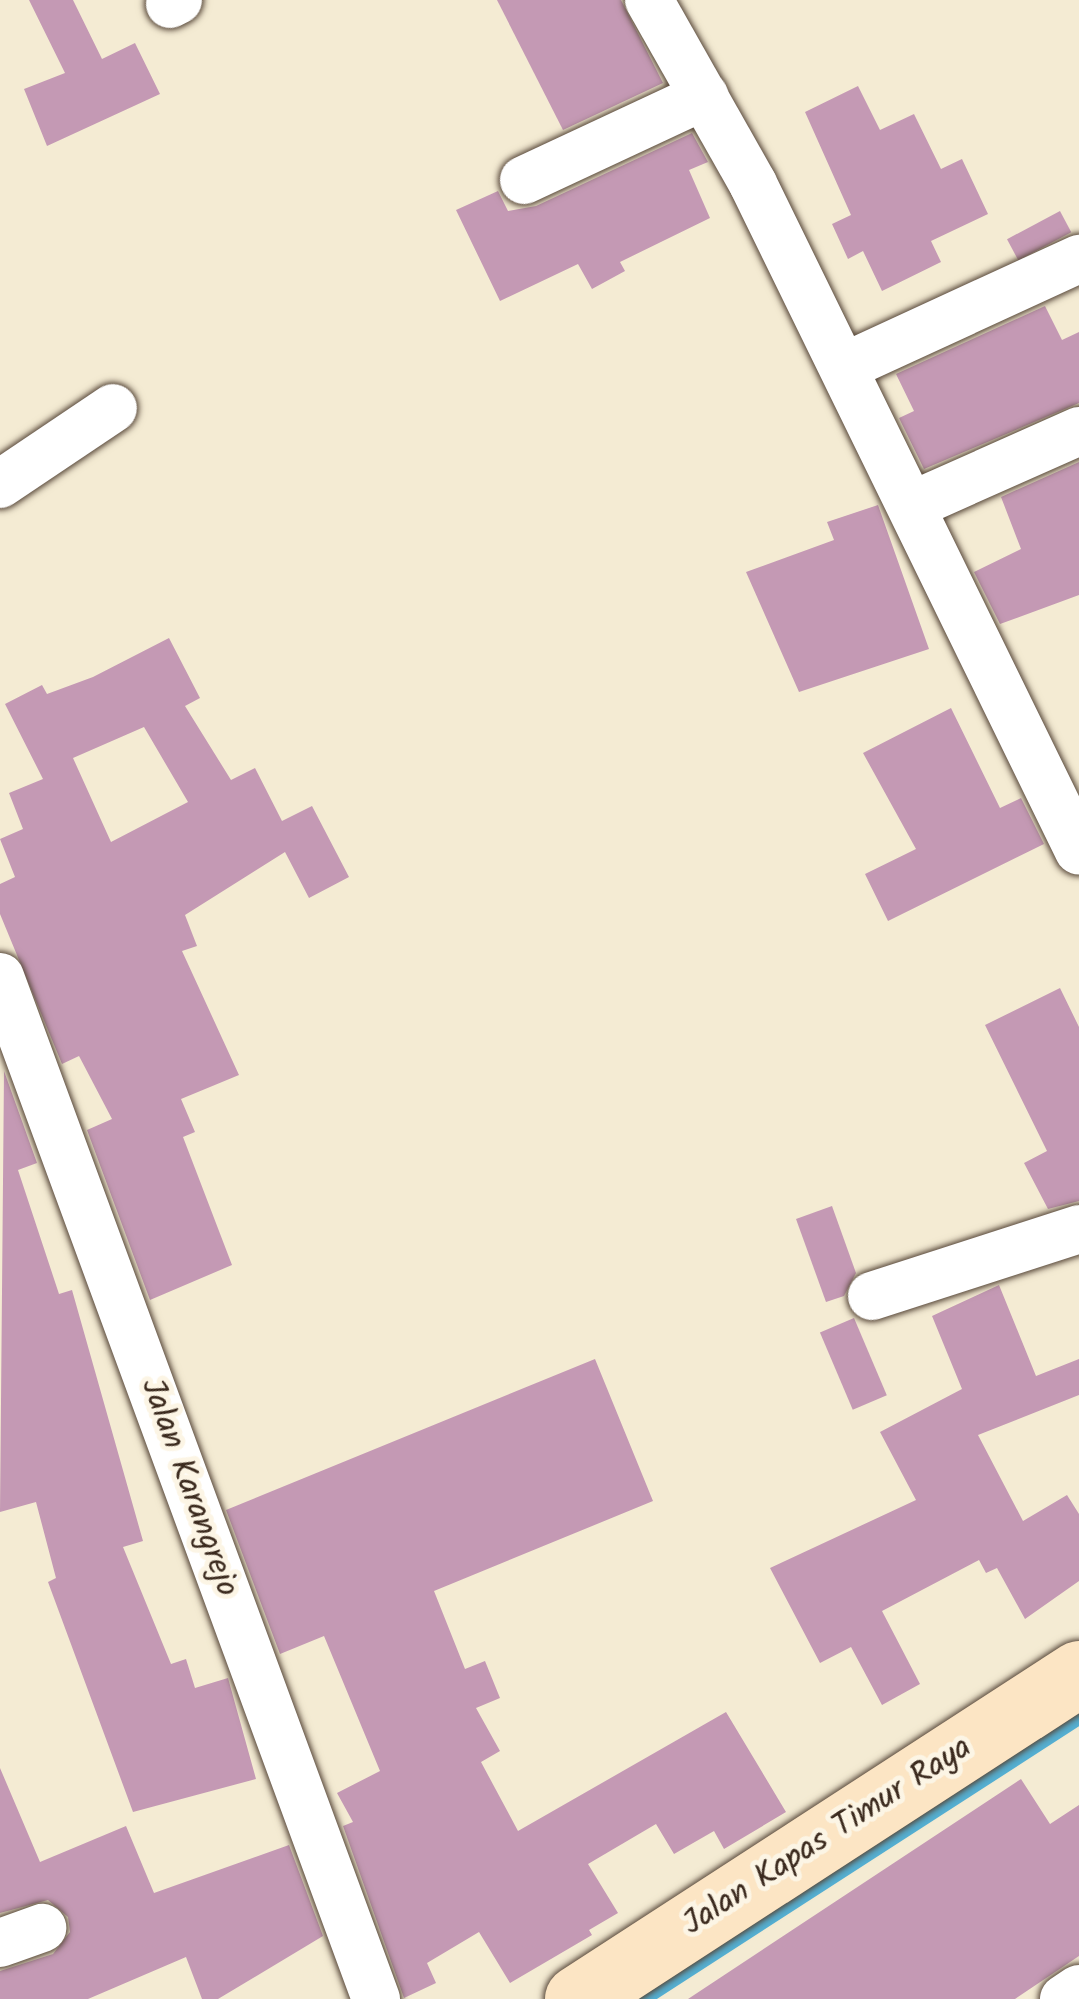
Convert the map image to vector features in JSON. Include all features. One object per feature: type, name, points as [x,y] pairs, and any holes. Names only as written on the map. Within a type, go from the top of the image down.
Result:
[{"type":"street","points":[[649,0],[704,96],[914,505],[1079,850]]},
{"type":"street","points":[[524,180],[704,96]]},
{"type":"street","points":[[844,367],[1079,259]]},
{"type":"street","points":[[0,484],[113,407]]},
{"type":"street","points":[[914,505],[1079,430]]},
{"type":"street","name":"Jalan Karangrejo","points":[[0,977],[376,1999]]},
{"type":"street","points":[[872,1296],[1079,1228]]},
{"type":"street","name":"Jalan Kapas Timur Raya","points":[[578,1999],[1079,1674]]},
{"type":"street","points":[[1064,1999],[1079,1989]]},
{"type":"building","points":[[29,0],[73,0],[102,59],[135,43],[160,94],[47,146],[24,89],[65,73]]},
{"type":"building","points":[[497,0],[621,0],[663,83],[563,130]]},
{"type":"building","points":[[858,86],[880,130],[914,114],[941,169],[962,159],[988,214],[931,241],[941,262],[882,291],[863,251],[848,259],[832,224],[851,215],[805,112]]},
{"type":"building","points":[[692,133],[708,162],[689,170],[710,218],[620,262],[625,271],[592,289],[578,264],[500,301],[456,210],[498,191],[508,211],[536,206]]},
{"type":"building","points":[[1060,211],[1071,232],[1018,260],[1007,239]]},
{"type":"building","points":[[1045,306],[1062,340],[1079,332],[1079,403],[924,469],[899,418],[914,411],[896,374]]},
{"type":"building","points":[[1079,462],[1079,595],[1000,624],[974,572],[1021,549],[1001,497]]},
{"type":"building","points":[[878,505],[929,649],[799,692],[746,572],[834,540],[827,522]]},
{"type":"building","points":[[169,638],[200,698],[185,706],[231,780],[255,768],[282,821],[312,806],[349,877],[309,898],[285,852],[185,915],[197,946],[182,951],[239,1075],[181,1099],[195,1132],[183,1137],[232,1265],[150,1300],[87,1130],[112,1119],[79,1056],[62,1064],[0,914],[0,884],[15,877],[0,839],[23,829],[9,793],[43,779],[5,704],[42,685],[47,694],[93,677]],"holes":[[[144,727],[188,802],[111,842],[73,758]]]},
{"type":"building","points":[[951,708],[1000,808],[1021,798],[1044,844],[888,921],[865,874],[916,849],[863,753]]},
{"type":"building","points":[[1060,988],[1079,1027],[1079,1201],[1048,1209],[1024,1163],[1047,1151],[985,1025]]},
{"type":"building","points":[[4,1071],[37,1163],[18,1170],[59,1294],[72,1290],[143,1541],[123,1547],[171,1664],[186,1659],[195,1688],[228,1678],[256,1779],[133,1812],[48,1582],[56,1578],[36,1502],[0,1512]]},
{"type":"building","points":[[832,1206],[856,1273],[844,1296],[826,1302],[796,1219]]},
{"type":"building","points":[[999,1285],[1036,1376],[1079,1359],[1079,1395],[978,1435],[1023,1521],[1067,1495],[1079,1514],[1079,1581],[1025,1619],[997,1568],[986,1573],[979,1560],[882,1611],[920,1684],[882,1705],[851,1647],[820,1663],[770,1568],[916,1500],[880,1432],[962,1389],[932,1316]]},
{"type":"building","points":[[854,1318],[887,1395],[853,1410],[820,1332]]},
{"type":"building","points":[[595,1359],[653,1501],[434,1591],[465,1669],[485,1661],[500,1698],[476,1708],[500,1751],[481,1762],[518,1831],[726,1712],[786,1812],[724,1849],[714,1831],[674,1854],[656,1824],[588,1864],[618,1913],[589,1930],[592,1935],[510,1983],[479,1932],[427,1963],[436,1983],[404,1998],[343,1826],[353,1822],[337,1793],[380,1771],[324,1636],[280,1654],[226,1510]]},
{"type":"building","points":[[0,1768],[40,1862],[126,1826],[154,1893],[289,1845],[323,1936],[218,1999],[202,1999],[186,1957],[88,1999],[0,1999],[0,1971],[53,1954],[70,1932],[68,1917],[48,1900],[0,1913]]},
{"type":"building","points":[[1021,1779],[1050,1824],[1079,1805],[1079,1956],[1015,1999],[688,1999]]},
{"type":"waterway","points":[[644,1999],[1079,1718]]}]
